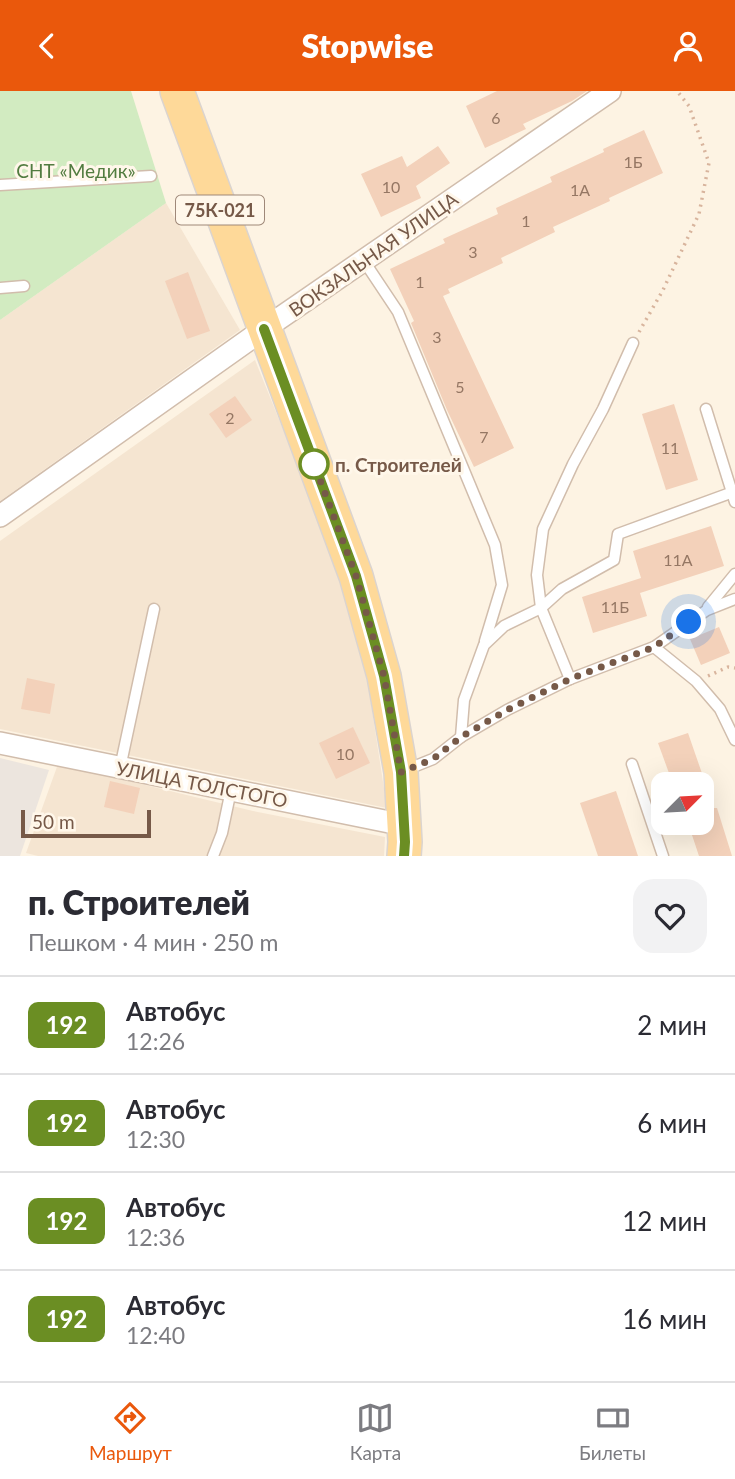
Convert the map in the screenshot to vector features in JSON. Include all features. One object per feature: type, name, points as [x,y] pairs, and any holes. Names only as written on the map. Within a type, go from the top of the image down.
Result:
[{"type":"main road","name":"75К-021","points":[[177,91],[356,576],[384,676],[401,772],[404,840]]},
{"type":"street","name":"ВОКЗАЛЬНАЯ УЛИЦА","points":[[0,516],[264,329],[611,91]]},
{"type":"street","name":"УЛИЦА ТОЛСТОГО","points":[[0,743],[231,790],[404,840]]},
{"type":"lane","points":[[0,185],[151,176]]},
{"type":"lane","points":[[364,261],[398,312],[495,545],[502,586],[464,700],[461,737]]},
{"type":"lane","points":[[0,288],[24,286]]},
{"type":"lane","points":[[570,679],[541,608],[537,575],[543,529],[633,343]]},
{"type":"lane","points":[[484,645],[504,626],[541,608],[562,589],[614,560],[618,534],[734,497],[706,409]]},
{"type":"lane","points":[[707,610],[735,574]]},
{"type":"lane","points":[[401,772],[433,759],[461,737],[507,710],[570,679],[654,647],[707,610],[735,599]]},
{"type":"lane","points":[[121,768],[155,609]]},
{"type":"lane","points":[[654,647],[696,681],[720,709],[735,740]]},
{"type":"lane","points":[[632,764],[663,856]]},
{"type":"lane","points":[[213,856],[222,833],[231,790]]},
{"type":"path","points":[[633,343],[663,290],[699,214],[709,163],[689,106],[677,91]]},
{"type":"path","points":[[696,681],[728,667],[735,668]]},
{"type":"shaded area","points":[[166,203],[240,330],[0,501],[0,320]]},
{"type":"shaded area","points":[[255,360],[357,612],[387,808],[0,729],[0,541]]},
{"type":"shaded area","points":[[0,758],[49,770],[20,856],[0,856]]},
{"type":"shaded area","points":[[58,764],[253,811],[385,837],[384,856],[38,856],[26,853]]},
{"type":"green space","name":"СНТ «Медик»","points":[[0,91],[131,91],[166,203],[0,320]]},
{"type":"building","points":[[497,91],[587,91],[523,124],[526,129],[485,148],[466,106]]},
{"type":"building","points":[[644,130],[663,173],[553,227],[555,232],[501,258],[503,263],[448,289],[450,293],[443,296],[514,448],[474,467],[447,410],[411,323],[414,321],[390,269],[445,243],[443,239],[498,214],[496,208],[552,182],[550,177]]},
{"type":"building","points":[[438,146],[450,163],[416,186],[421,198],[381,217],[361,174],[402,156],[407,167]]},
{"type":"building","points":[[188,272],[210,331],[187,339],[165,281]]},
{"type":"building","points":[[235,396],[252,420],[226,438],[209,414]]},
{"type":"building","points":[[674,404],[698,480],[666,490],[642,414]]},
{"type":"building","points":[[711,526],[724,566],[640,593],[647,616],[593,633],[582,597],[641,578],[633,551]]},
{"type":"building","points":[[719,627],[730,653],[701,665],[690,639]]},
{"type":"building","points":[[27,678],[55,684],[50,714],[21,709]]},
{"type":"building","points":[[353,727],[370,763],[336,779],[319,743]]},
{"type":"building","points":[[688,733],[702,772],[669,772],[658,743]]},
{"type":"building","points":[[110,781],[140,788],[134,814],[104,807]]},
{"type":"building","points":[[616,791],[638,856],[598,856],[580,803]]},
{"type":"building","points":[[714,808],[717,808],[732,856],[699,856],[692,835],[714,835]]},
{"type":"bus line","name":"192","points":[[264,329],[356,576],[384,676],[401,772],[404,856]]},
{"type":"place","name":"п. Строителей","points":[[314,464]]},
{"type":"route","points":[[314,464],[313,461],[356,576],[384,676],[401,772],[433,759],[461,737],[507,710],[570,679],[654,647],[689,622]]}]
